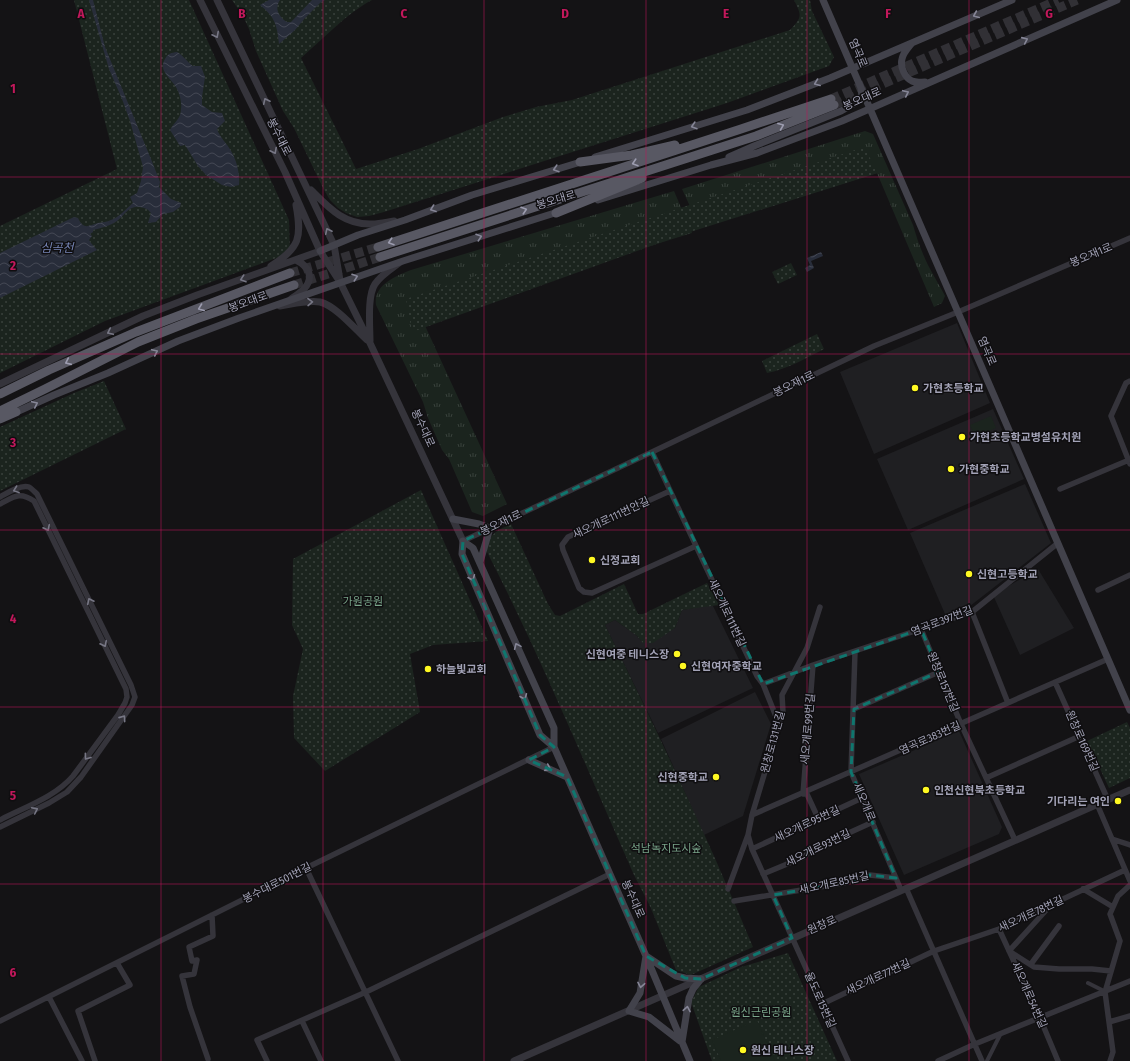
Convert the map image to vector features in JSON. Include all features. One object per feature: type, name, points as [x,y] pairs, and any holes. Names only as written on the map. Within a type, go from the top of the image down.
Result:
[{"type":"highway","name":"봉오대로","points":[[378,247],[741,129],[832,102],[756,136],[380,257]]},
{"type":"highway","points":[[580,162],[632,155],[741,129]]},
{"type":"highway","points":[[556,213],[664,170],[756,136]]},
{"type":"highway","name":"봉오대로","points":[[0,394],[49,370],[136,332],[290,274]]},
{"type":"highway","name":"봉오대로","points":[[0,411],[138,342],[196,319],[294,285]]},
{"type":"highway","points":[[0,420],[16,412]]},
{"type":"main road","name":"염곡로","points":[[823,0],[1130,710]]},
{"type":"main road","name":"봉오대로","points":[[320,251],[358,235],[472,195],[747,110],[830,78],[1012,0]]},
{"type":"main road","name":"봉오대로","points":[[16,412],[108,373],[178,341],[291,299],[402,261],[711,165],[757,153],[870,109],[932,80],[1117,0]]},
{"type":"main road","points":[[912,43],[904,54],[902,60],[902,66],[907,78],[918,83],[932,80]]},
{"type":"main road","points":[[711,165],[841,111],[854,103],[862,95],[861,89]]},
{"type":"main road","points":[[453,519],[479,524],[490,528],[480,562]]},
{"type":"main road","name":"봉수대로","points":[[463,541],[473,548],[480,562],[554,728],[554,747],[646,956],[690,1061]]},
{"type":"main road","name":"봉수대로","points":[[463,541],[462,554],[540,735],[554,747]]},
{"type":"main road","points":[[529,760],[567,777]]},
{"type":"main road","points":[[646,956],[676,976],[701,979],[693,989],[689,998],[682,1042],[649,1017],[629,1011],[640,993],[646,956]]},
{"type":"street","name":"봉수대로","points":[[200,0],[284,172],[320,251],[340,282],[370,343],[463,541]]},
{"type":"street","name":"봉수대로","points":[[217,0],[334,245],[340,282]]},
{"type":"street","points":[[306,186],[338,215],[350,221],[372,224],[404,220]]},
{"type":"street","points":[[262,273],[290,253],[299,236],[294,193]]},
{"type":"street","name":"봉오재1로","points":[[463,541],[891,338],[958,312],[1130,238]]},
{"type":"street","name":"봉오대로","points":[[0,384],[143,316],[320,251]]},
{"type":"street","points":[[291,299],[304,289],[308,283],[309,277],[306,266],[296,260]]},
{"type":"street","points":[[370,343],[372,291],[375,284],[382,276],[402,261]]},
{"type":"street","points":[[271,306],[321,302],[330,306],[336,311],[370,343]]},
{"type":"street","points":[[1060,489],[1129,462],[1111,416],[1126,383],[1130,381]]},
{"type":"street","name":"새오개로111번길","points":[[652,452],[757,676],[763,684],[780,725]]},
{"type":"street","points":[[0,497],[15,489],[25,486],[31,488],[37,494],[135,697],[132,705],[81,777],[67,792],[49,803],[0,827]]},
{"type":"street","name":"새오개로111번안길","points":[[670,491],[568,537],[565,540],[562,545],[563,550],[579,588],[584,592],[592,594],[696,546]]},
{"type":"street","points":[[0,504],[15,496],[22,495],[34,501],[126,689],[127,697],[118,715],[66,785],[0,820]]},
{"type":"street","name":"염곡로397번길","points":[[856,652],[972,612],[1058,543]]},
{"type":"street","points":[[1098,590],[1130,575]]},
{"type":"street","name":"원창로131번길","points":[[728,889],[748,835],[752,816],[780,725],[783,712],[782,695],[807,648],[820,607]]},
{"type":"street","points":[[972,612],[1008,703]]},
{"type":"street","name":"원창로157번길","points":[[921,629],[961,724],[1015,840]]},
{"type":"street","points":[[763,684],[813,665],[856,652]]},
{"type":"street","name":"새오개로","points":[[856,652],[852,772],[896,878],[904,889],[934,951],[982,1061]]},
{"type":"street","name":"염곡로383번길","points":[[852,772],[1108,659]]},
{"type":"street","name":"새오개로99번길","points":[[805,793],[813,665]]},
{"type":"street","points":[[854,709],[939,672]]},
{"type":"street","name":"원창로169번길","points":[[1056,682],[1108,800]]},
{"type":"street","points":[[986,778],[1080,736]]},
{"type":"street","name":"봉수대로501번길","points":[[0,1021],[306,868],[554,747]]},
{"type":"street","points":[[752,816],[852,772]]},
{"type":"street","name":"원창로","points":[[514,1061],[1130,790]]},
{"type":"street","points":[[805,793],[818,818]]},
{"type":"street","name":"새오개로95번길","points":[[752,849],[862,798]]},
{"type":"street","points":[[1097,804],[1130,881]]},
{"type":"street","name":"새오개로93번길","points":[[763,874],[804,857],[811,850],[872,822]]},
{"type":"street","name":"원창로131번길","points":[[748,835],[752,849],[792,938]]},
{"type":"street","points":[[1112,839],[1130,846]]},
{"type":"street","points":[[306,868],[398,1061]]},
{"type":"street","name":"새오개로78번길","points":[[934,951],[999,929],[1125,870]]},
{"type":"street","points":[[267,1061],[257,1040],[366,992],[610,874]]},
{"type":"street","name":"새오개로85번길","points":[[772,895],[844,883],[870,874],[896,878]]},
{"type":"street","points":[[1110,1061],[1113,1052],[1105,992],[1120,941],[1110,914],[1118,896],[1130,885]]},
{"type":"street","points":[[1084,890],[1113,907]]},
{"type":"street","points":[[734,901],[772,895]]},
{"type":"street","points":[[1051,904],[1009,951],[1034,967],[1111,971]]},
{"type":"street","points":[[208,1059],[190,1007],[182,976],[194,974],[197,960],[192,961],[189,947],[213,936],[212,915]]},
{"type":"street","points":[[1031,964],[1059,926]]},
{"type":"street","name":"새오개로54번길","points":[[999,929],[1058,1061]]},
{"type":"street","name":"율도로15번길","points":[[792,938],[848,1061]]},
{"type":"street","name":"새오개로77번길","points":[[822,1004],[934,951]]},
{"type":"street","points":[[95,1061],[78,1011],[130,986],[117,963]]},
{"type":"street","points":[[1088,983],[1105,992]]},
{"type":"street","points":[[938,1061],[1001,1033],[1130,983]]},
{"type":"street","points":[[49,997],[82,1061]]},
{"type":"street","points":[[1109,1022],[1130,1016]]},
{"type":"street","points":[[302,1021],[321,1061]]},
{"type":"street","points":[[987,1061],[1001,1033]]},
{"type":"highlighted area","points":[[652,452],[763,684],[921,629],[939,672],[854,709],[851,772],[896,878],[870,875],[844,883],[773,895],[792,938],[701,979],[685,978],[646,956],[567,777],[529,760],[554,747],[540,735],[462,554],[463,541]]},
{"type":"shaded area","name":"가현초등학교","points":[[957,323],[990,403],[874,454],[840,372]]},
{"type":"shaded area","name":"가현중학교","points":[[993,409],[1024,479],[908,530],[877,459]]},
{"type":"shaded area","name":"신현고등학교","points":[[1025,484],[1051,543],[970,606],[945,614],[910,533]]},
{"type":"shaded area","name":"신현고등학교","points":[[1038,569],[1074,628],[1020,655],[993,595]]},
{"type":"shaded area","name":"신현여자중학교","points":[[713,606],[753,688],[658,733],[605,625],[615,620],[637,636],[643,643],[675,628],[682,610]]},
{"type":"shaded area","name":"신현중학교","points":[[755,692],[771,724],[743,816],[704,835],[661,739]]},
{"type":"shaded area","name":"인천신현북초등학교","points":[[959,731],[1002,827],[999,834],[904,875],[859,774]]},
{"type":"green space","points":[[74,0],[189,0],[289,220],[290,253],[105,321],[0,373],[0,226],[117,169]]},
{"type":"green space","points":[[232,0],[372,0],[344,19],[301,58],[356,169],[418,149],[503,117],[536,107],[572,100],[790,30],[800,16],[794,0],[810,0],[812,11],[834,57],[829,66],[727,103],[384,212],[369,216],[357,217],[338,208],[330,200],[324,190],[294,128],[283,111],[256,51],[243,16]]},
{"type":"green space","points":[[865,131],[873,134],[913,225],[925,260],[945,296],[942,303],[934,307],[877,173],[700,228],[682,189]]},
{"type":"green space","points":[[864,147],[878,173],[687,233],[412,332],[406,299]]},
{"type":"green space","points":[[674,191],[692,233],[421,317],[507,504],[483,516],[472,512],[449,459],[442,450],[428,418],[423,402],[376,305],[378,292],[393,278],[411,270]]},
{"type":"green space","points":[[791,263],[797,275],[778,284],[772,272]]},
{"type":"green space","points":[[817,334],[824,349],[790,366],[767,373],[762,361]]},
{"type":"green space","points":[[104,381],[126,429],[0,491],[0,427]]},
{"type":"green space","points":[[991,416],[996,428],[975,437],[970,425]]},
{"type":"green space","name":"가원공원","points":[[421,490],[488,641],[433,645],[410,654],[420,712],[325,771],[294,738],[293,696],[303,649],[292,625],[293,559]]},
{"type":"green space","name":"석남녹지도시숲","points":[[511,524],[548,604],[555,615],[560,616],[624,584],[638,614],[643,614],[707,583],[719,605],[682,610],[675,628],[653,643],[643,643],[637,636],[615,620],[605,625],[682,785],[753,947],[691,975],[676,970],[650,906],[634,875],[545,672],[487,552],[487,546],[491,537],[497,531]]},
{"type":"green space","points":[[1127,722],[1130,728],[1130,778],[1109,788],[1087,741]]},
{"type":"green space","name":"원신근린공원","points":[[788,953],[837,1061],[712,1061],[691,1002],[699,987],[741,967]]},
{"type":"green space","name":"원신 테니스장","points":[[757,1020],[775,1061],[721,1061],[712,1040]]},
{"type":"water","name":"심곡천","points":[[89,0],[93,0],[105,47],[160,182],[159,187],[171,199],[181,203],[180,207],[173,212],[163,214],[156,222],[148,223],[150,212],[142,207],[130,209],[114,223],[93,230],[90,234],[92,236],[89,240],[97,250],[0,298],[0,253],[74,217],[78,218],[84,226],[114,219],[133,203],[130,197],[137,193],[141,181],[143,167],[130,121],[109,69]]},
{"type":"water","points":[[269,0],[280,0],[277,7],[278,12],[284,20],[291,22],[312,0],[325,0],[320,3],[295,30],[279,44],[274,22],[269,13],[260,5]]},
{"type":"water","points":[[177,52],[193,66],[201,66],[205,77],[202,105],[212,112],[222,113],[225,121],[217,129],[235,159],[239,185],[231,187],[222,185],[206,175],[198,166],[185,145],[180,146],[170,130],[179,118],[181,112],[181,102],[179,93],[167,76],[163,68],[163,64],[169,54]]},
{"type":"water","points":[[821,252],[823,256],[811,261],[814,268],[807,272],[805,268],[810,265],[807,258]]},
{"type":"tunnel","points":[[831,99],[1058,0]]},
{"type":"tunnel","points":[[834,105],[1077,0]]},
{"type":"tunnel","points":[[290,273],[378,247]]},
{"type":"tunnel","points":[[294,285],[380,257]]},
{"type":"place","name":"가현초등학교","points":[[915,388]]},
{"type":"place","name":"가현초등학교병설유치원","points":[[962,437]]},
{"type":"place","name":"가현중학교","points":[[951,469]]},
{"type":"place","name":"신정교회","points":[[592,560]]},
{"type":"place","name":"신현고등학교","points":[[969,574]]},
{"type":"place","name":"신현여중 테니스장","points":[[677,654]]},
{"type":"place","name":"신현여자중학교","points":[[683,666]]},
{"type":"place","name":"하늘빛교회","points":[[428,669]]},
{"type":"place","name":"신현중학교","points":[[716,777]]},
{"type":"place","name":"인천신현북초등학교","points":[[926,790]]},
{"type":"place","name":"기다리는 여인","points":[[1118,801]]},
{"type":"place","name":"원신 테니스장","points":[[743,1050]]}]
